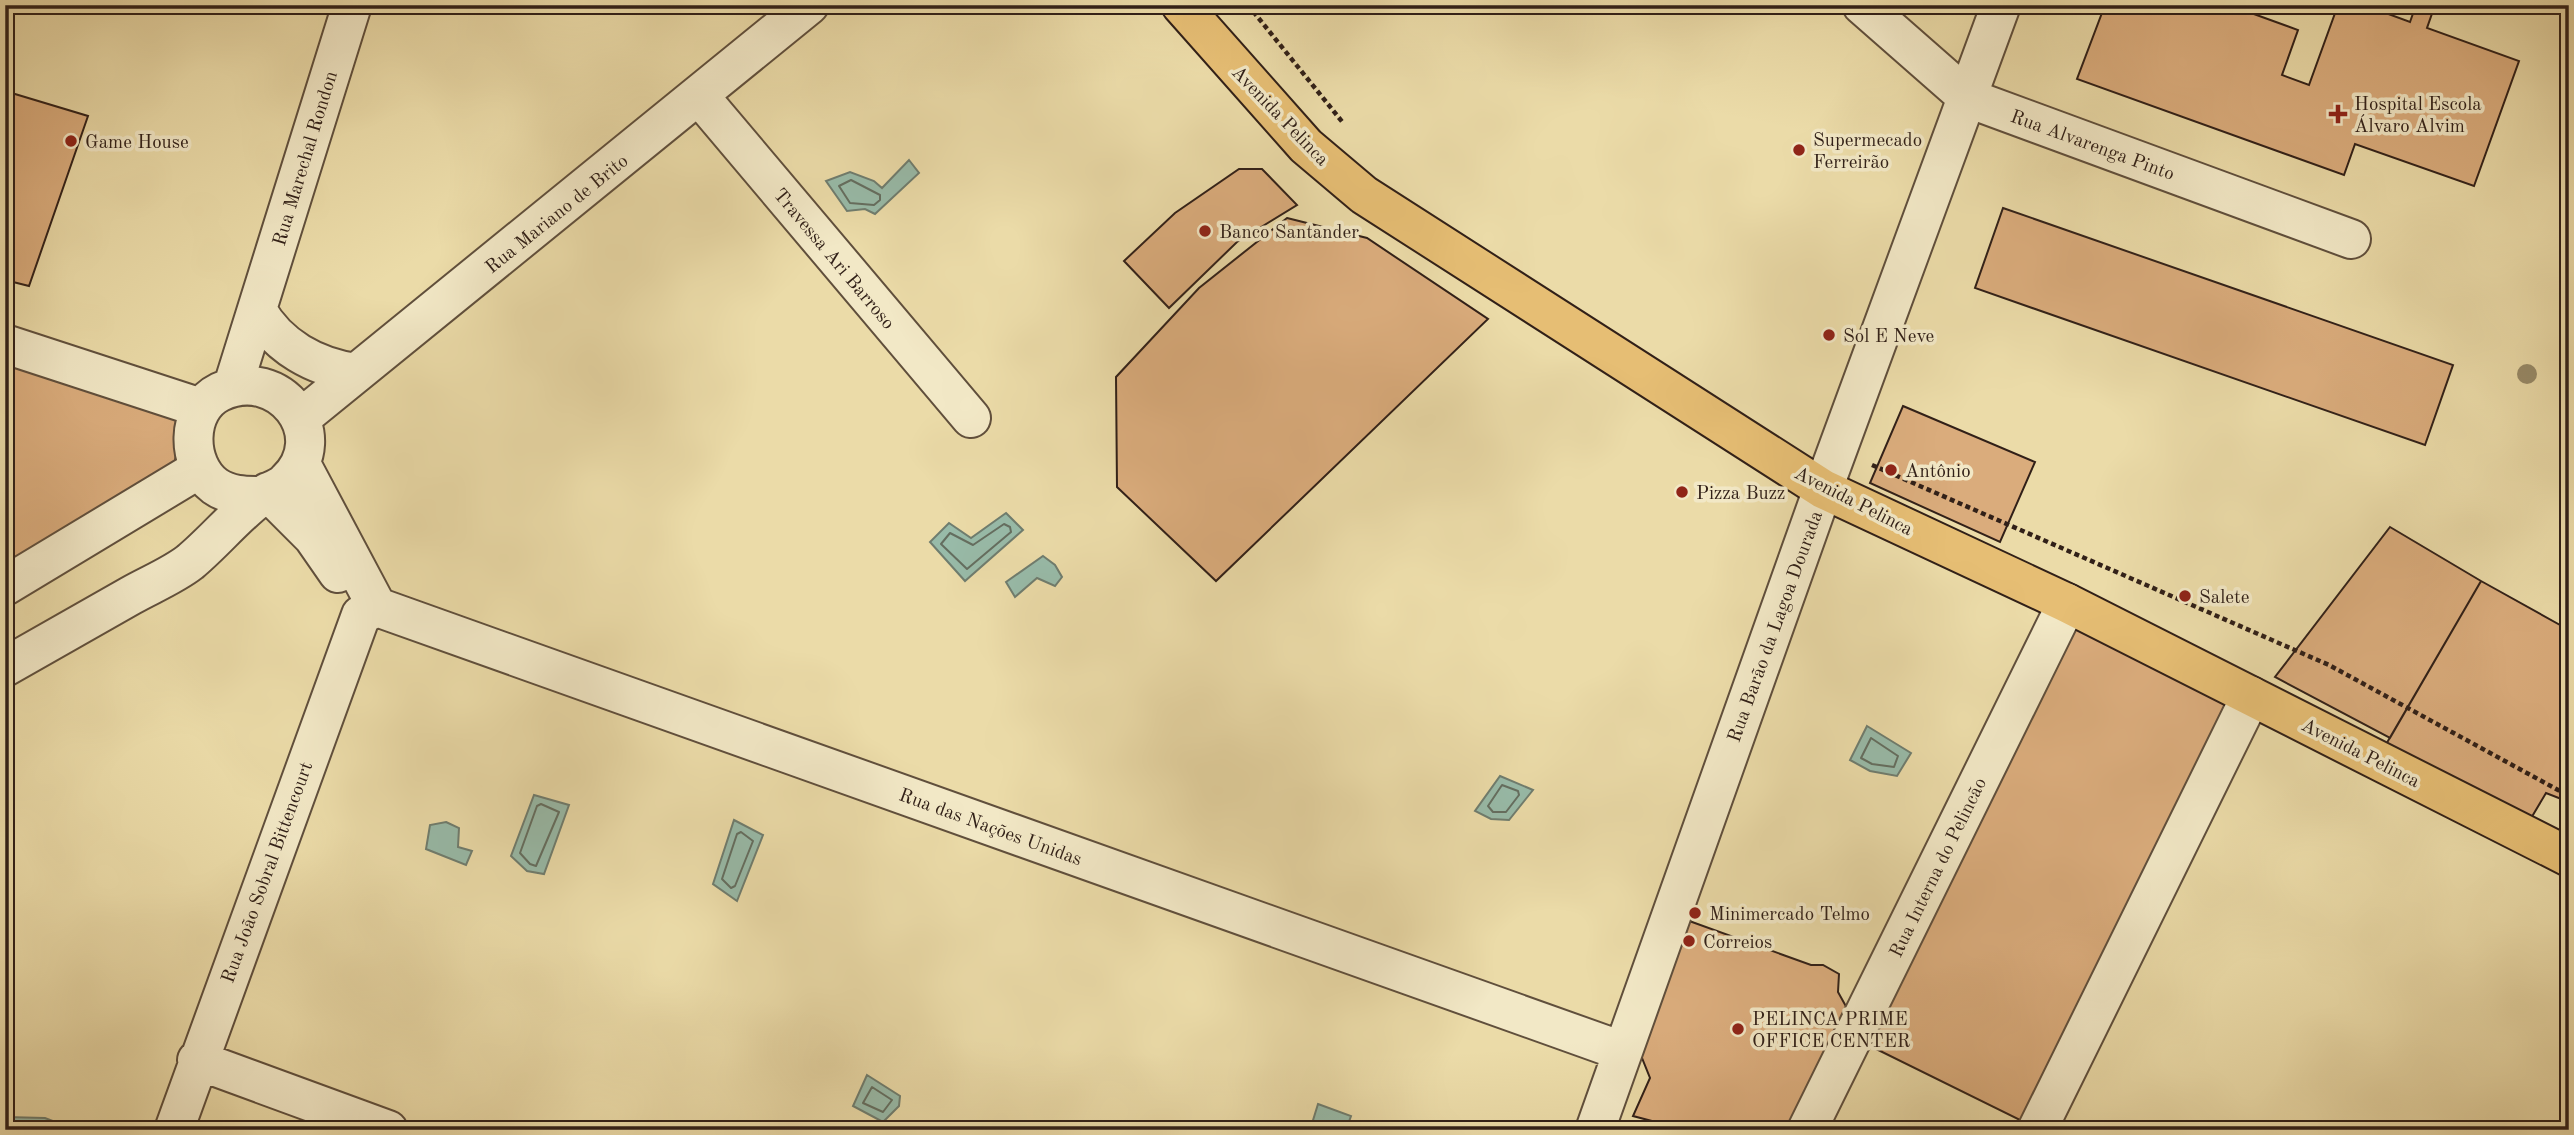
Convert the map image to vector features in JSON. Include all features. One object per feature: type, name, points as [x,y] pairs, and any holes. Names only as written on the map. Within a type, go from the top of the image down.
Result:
[{"type":"main road","name":"Avenida Pelinca","points":[[1181,5],[1306,146],[1364,195],[1823,489],[2067,603],[2569,857]]},
{"type":"street","name":"Rua Marechal Rondon","points":[[233,386],[352,5]]},
{"type":"street","name":"Rua Mariano de Brito","points":[[301,418],[700,97],[810,5]]},
{"type":"street","name":"Rua Alvarenga Pinto","points":[[1862,5],[1968,98],[2351,239]]},
{"type":"street","name":"Rua Barão da Lagoa Dourada","points":[[1595,1130],[1823,489],[2001,5]]},
{"type":"street","name":"Travessa Ari Barroso","points":[[700,97],[971,418]]},
{"type":"street","points":[[257,310],[272,332],[303,356],[321,366],[356,373]]},
{"type":"street","points":[[5,344],[201,408]]},
{"type":"street","points":[[5,667],[188,563],[279,484],[305,441],[301,418],[285,397],[260,385],[233,386],[215,394],[201,408],[191,438],[199,469],[215,486],[237,496],[279,484]]},
{"type":"street","points":[[5,586],[199,469]]},
{"type":"street","points":[[279,484],[369,611]]},
{"type":"street","name":"Rua Interna do Pelincão","points":[[1807,1130],[2067,603]]},
{"type":"street","name":"Rua das Nações Unidas","points":[[369,611],[1622,1051]]},
{"type":"street","name":"Rua João Sobral Bittencourt","points":[[174,1130],[197,1060],[369,611]]},
{"type":"street","points":[[2037,1130],[2251,696]]},
{"type":"street","points":[[197,1060],[388,1130]]},
{"type":"water","points":[[909,160],[919,173],[875,214],[865,209],[847,211],[826,181],[850,172],[874,181],[882,188]]},
{"type":"water","points":[[1006,513],[1023,530],[965,581],[930,542],[949,523],[971,538]]},
{"type":"water","points":[[1043,556],[1055,565],[1062,577],[1055,586],[1037,578],[1015,597],[1006,582]]},
{"type":"water","points":[[1867,726],[1911,753],[1897,776],[1870,771],[1850,760]]},
{"type":"water","points":[[1500,776],[1533,790],[1509,820],[1491,819],[1475,811]]},
{"type":"water","points":[[534,795],[569,805],[544,874],[527,871],[511,856]]},
{"type":"water","points":[[734,820],[763,835],[737,901],[713,884]]},
{"type":"water","points":[[446,822],[459,828],[458,847],[472,851],[466,865],[426,849],[430,825]]},
{"type":"water","points":[[867,1075],[900,1096],[899,1106],[883,1122],[853,1106]]},
{"type":"water","points":[[1318,1104],[1351,1116],[1346,1130],[1310,1130]]},
{"type":"water","points":[[5,1117],[45,1118],[71,1128],[5,1130]]},
{"type":"building","name":"Hospital Escola Álvaro Alvim","points":[[2105,5],[2229,5],[2298,30],[2282,75],[2309,85],[2338,5],[2364,5],[2410,22],[2416,5],[2435,5],[2427,28],[2519,61],[2474,186],[2355,144],[2344,175],[2077,79]]},
{"type":"building","points":[[5,91],[88,116],[29,286],[5,280]]},
{"type":"building","name":"Banco Santander","points":[[1239,169],[1262,169],[1297,205],[1237,242],[1169,308],[1124,261],[1175,213]]},
{"type":"building","points":[[2003,208],[2453,365],[2425,445],[1975,288]]},
{"type":"building","points":[[1287,218],[1367,238],[1488,319],[1216,581],[1117,487],[1116,377],[1199,288]]},
{"type":"building","points":[[5,362],[184,422],[170,482],[5,575]]},
{"type":"building","points":[[1903,406],[2035,462],[2000,542],[1870,483]]},
{"type":"building","points":[[2390,527],[2481,581],[2390,738],[2275,677]]},
{"type":"building","points":[[2481,581],[2569,630],[2569,802],[2546,793],[2530,820],[2385,746]]},
{"type":"building","points":[[2071,621],[2238,708],[2030,1125],[1868,1045]]},
{"type":"building","name":"PELINCA PRIME OFFICE CENTER","points":[[1681,918],[1811,965],[1823,965],[1839,974],[1838,992],[1848,1010],[1786,1130],[1686,1130],[1633,1116],[1650,1078],[1636,1043]]},
{"type":"place","name":"Hospital Escola Álvaro Alvim","points":[[2338,114]]},
{"type":"place","name":"Game House","points":[[71,141]]},
{"type":"place","name":"Supermecado Ferreirão","points":[[1799,150]]},
{"type":"place","name":"Banco Santander","points":[[1205,231]]},
{"type":"place","name":"Sol E Neve","points":[[1829,335]]},
{"type":"place","name":"Antônio","points":[[1891,470]]},
{"type":"place","name":"Pizza Buzz","points":[[1682,492]]},
{"type":"place","name":"Salete","points":[[2185,596]]},
{"type":"place","name":"Minimercado Telmo","points":[[1695,913]]},
{"type":"place","name":"Correios","points":[[1689,941]]},
{"type":"place","name":"PELINCA PRIME OFFICE CENTER","points":[[1738,1029]]}]
